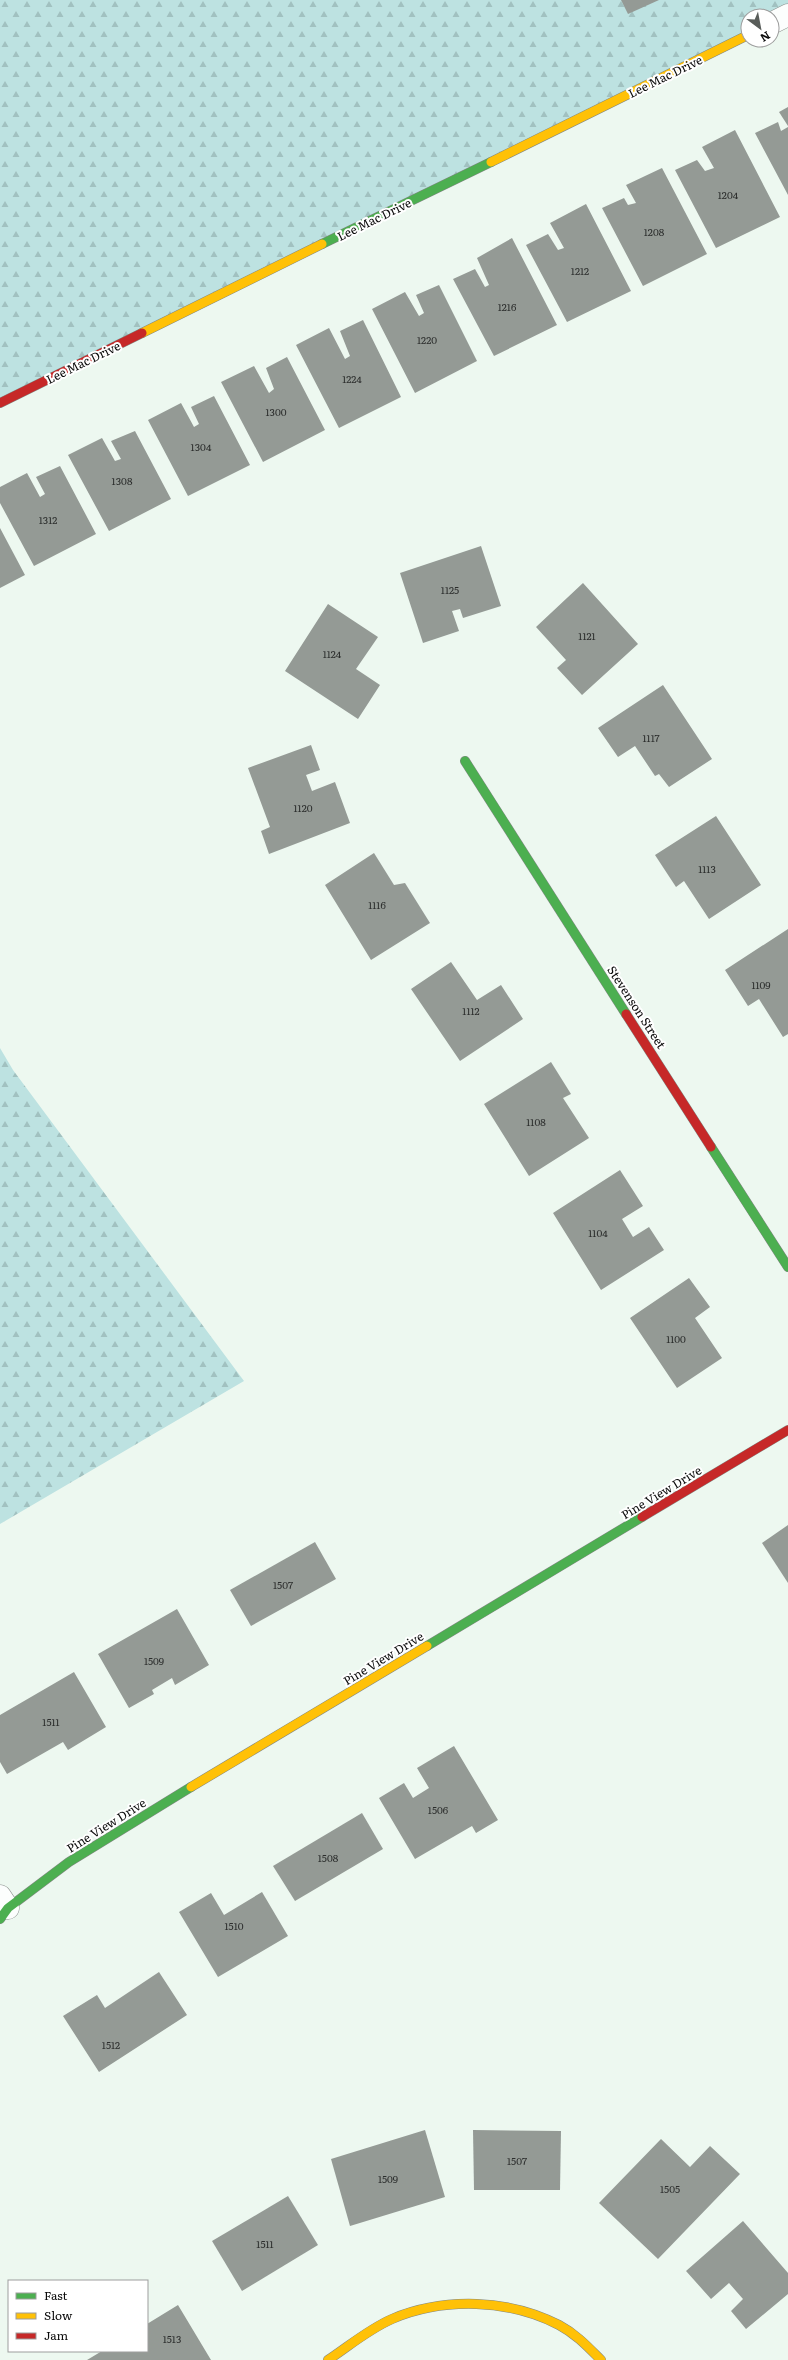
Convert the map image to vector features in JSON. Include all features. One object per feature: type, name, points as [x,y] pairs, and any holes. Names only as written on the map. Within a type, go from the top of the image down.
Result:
[{"type":"street","name":"Lee Mac Drive","points":[[0,403],[740,39]]},
{"type":"street","name":"Stevenson Street","points":[[465,760],[788,1267]]},
{"type":"street","name":"Pine View Drive","points":[[3,1907],[69,1862],[134,1821],[788,1430]]},
{"type":"street","points":[[328,2360],[364,2334],[400,2316],[440,2306],[493,2304],[531,2312],[566,2328],[596,2352],[601,2360]]},
{"type":"green space","points":[[0,0],[788,0],[788,15],[780,15],[780,8],[740,8],[740,39],[0,403]]},
{"type":"green space","points":[[0,1048],[13,1070],[244,1381],[0,1524]]},
{"type":"building","points":[[621,0],[659,0],[628,14]]},
{"type":"building","points":[[788,107],[788,126],[779,112]]},
{"type":"building","points":[[778,122],[781,131],[788,127],[788,195],[755,133]]},
{"type":"building","points":[[735,130],[780,217],[716,248],[675,170],[697,160],[705,171],[714,168],[702,147]]},
{"type":"building","points":[[662,168],[707,254],[643,286],[602,208],[624,198],[628,205],[636,203],[626,185]]},
{"type":"building","points":[[586,204],[631,291],[567,322],[526,245],[548,234],[558,250],[564,248],[550,223]]},
{"type":"building","points":[[512,238],[557,325],[494,356],[453,279],[475,269],[485,287],[489,285],[477,258]]},
{"type":"building","points":[[439,285],[477,361],[415,393],[372,309],[405,292],[419,316],[424,313],[416,295]]},
{"type":"building","points":[[363,320],[401,397],[339,428],[296,345],[329,328],[345,359],[350,356],[340,331]]},
{"type":"building","points":[[287,357],[325,430],[263,462],[221,382],[254,366],[269,393],[274,389],[266,368]]},
{"type":"building","points":[[214,396],[250,465],[188,496],[148,420],[181,403],[194,427],[199,424],[191,407]]},
{"type":"building","points":[[135,431],[171,499],[109,531],[68,455],[102,438],[115,461],[121,459],[111,441]]},
{"type":"building","points":[[60,466],[96,534],[34,566],[0,503],[0,487],[27,473],[40,497],[45,494],[36,477]]},
{"type":"building","points":[[0,528],[25,575],[0,588]]},
{"type":"building","points":[[481,546],[501,606],[463,618],[460,609],[452,611],[459,631],[423,643],[400,573]]},
{"type":"building","points":[[583,583],[638,644],[582,695],[557,668],[566,660],[536,627]]},
{"type":"building","points":[[328,604],[378,637],[356,669],[380,685],[358,719],[285,671]]},
{"type":"building","points":[[663,685],[712,759],[669,787],[659,774],[655,776],[635,746],[618,757],[598,728]]},
{"type":"building","points":[[311,745],[320,770],[306,775],[312,791],[335,782],[350,823],[269,854],[261,831],[270,827],[248,768]]},
{"type":"building","points":[[716,816],[761,885],[709,919],[684,881],[676,887],[655,855]]},
{"type":"building","points":[[374,853],[394,885],[405,883],[430,923],[371,960],[325,885]]},
{"type":"building","points":[[788,929],[788,1034],[783,1037],[759,999],[748,1006],[725,970]]},
{"type":"building","points":[[451,962],[477,1000],[501,985],[523,1019],[460,1061],[411,989]]},
{"type":"building","points":[[551,1062],[571,1094],[563,1098],[589,1138],[529,1176],[484,1104]]},
{"type":"building","points":[[620,1170],[643,1206],[622,1219],[633,1237],[649,1227],[664,1250],[601,1290],[553,1213]]},
{"type":"building","points":[[689,1278],[710,1307],[695,1318],[722,1358],[677,1388],[630,1318]]},
{"type":"building","points":[[788,1525],[788,1583],[762,1543]]},
{"type":"building","points":[[315,1542],[336,1579],[251,1626],[230,1590]]},
{"type":"building","points":[[177,1609],[209,1665],[175,1685],[172,1678],[152,1690],[154,1694],[129,1708],[98,1654]]},
{"type":"building","points":[[74,1672],[106,1727],[68,1750],[63,1742],[7,1774],[0,1762],[0,1715]]},
{"type":"building","points":[[454,1746],[498,1820],[476,1833],[472,1826],[415,1859],[379,1798],[404,1783],[413,1798],[429,1788],[417,1768]]},
{"type":"building","points":[[362,1813],[383,1849],[295,1901],[273,1866]]},
{"type":"building","points":[[262,1892],[288,1936],[218,1977],[179,1912],[211,1893],[224,1915]]},
{"type":"building","points":[[159,1972],[187,2015],[99,2072],[63,2016],[97,1995],[105,2008]]},
{"type":"building","points":[[425,2130],[445,2197],[350,2226],[331,2159]]},
{"type":"building","points":[[473,2130],[561,2131],[560,2190],[474,2190]]},
{"type":"building","points":[[661,2139],[690,2167],[710,2146],[740,2174],[658,2259],[599,2203]]},
{"type":"building","points":[[288,2196],[318,2245],[242,2291],[212,2241]]},
{"type":"building","points":[[743,2221],[788,2273],[788,2294],[746,2329],[731,2311],[743,2299],[729,2283],[711,2299],[686,2271]]},
{"type":"building","points":[[178,2305],[211,2360],[87,2360],[100,2352],[148,2352],[148,2323]]},
{"type":"traffic: fast","points":[[322,244],[491,162]]},
{"type":"traffic: fast","points":[[465,761],[626,1014]]},
{"type":"traffic: fast","points":[[711,1147],[788,1267]]},
{"type":"traffic: fast","points":[[427,1646],[642,1517]]},
{"type":"traffic: fast","points":[[0,1919],[8,1908],[69,1862],[191,1787]]},
{"type":"traffic: slow","points":[[491,162],[740,39]]},
{"type":"traffic: slow","points":[[142,333],[322,244]]},
{"type":"traffic: slow","points":[[191,1787],[427,1646]]},
{"type":"traffic: slow","points":[[328,2360],[367,2333],[392,2319],[412,2312],[455,2304],[498,2306],[540,2316],[565,2329],[601,2360]]},
{"type":"traffic: jam","points":[[0,403],[142,333]]},
{"type":"traffic: jam","points":[[626,1014],[711,1147]]},
{"type":"traffic: jam","points":[[642,1517],[788,1430]]}]
